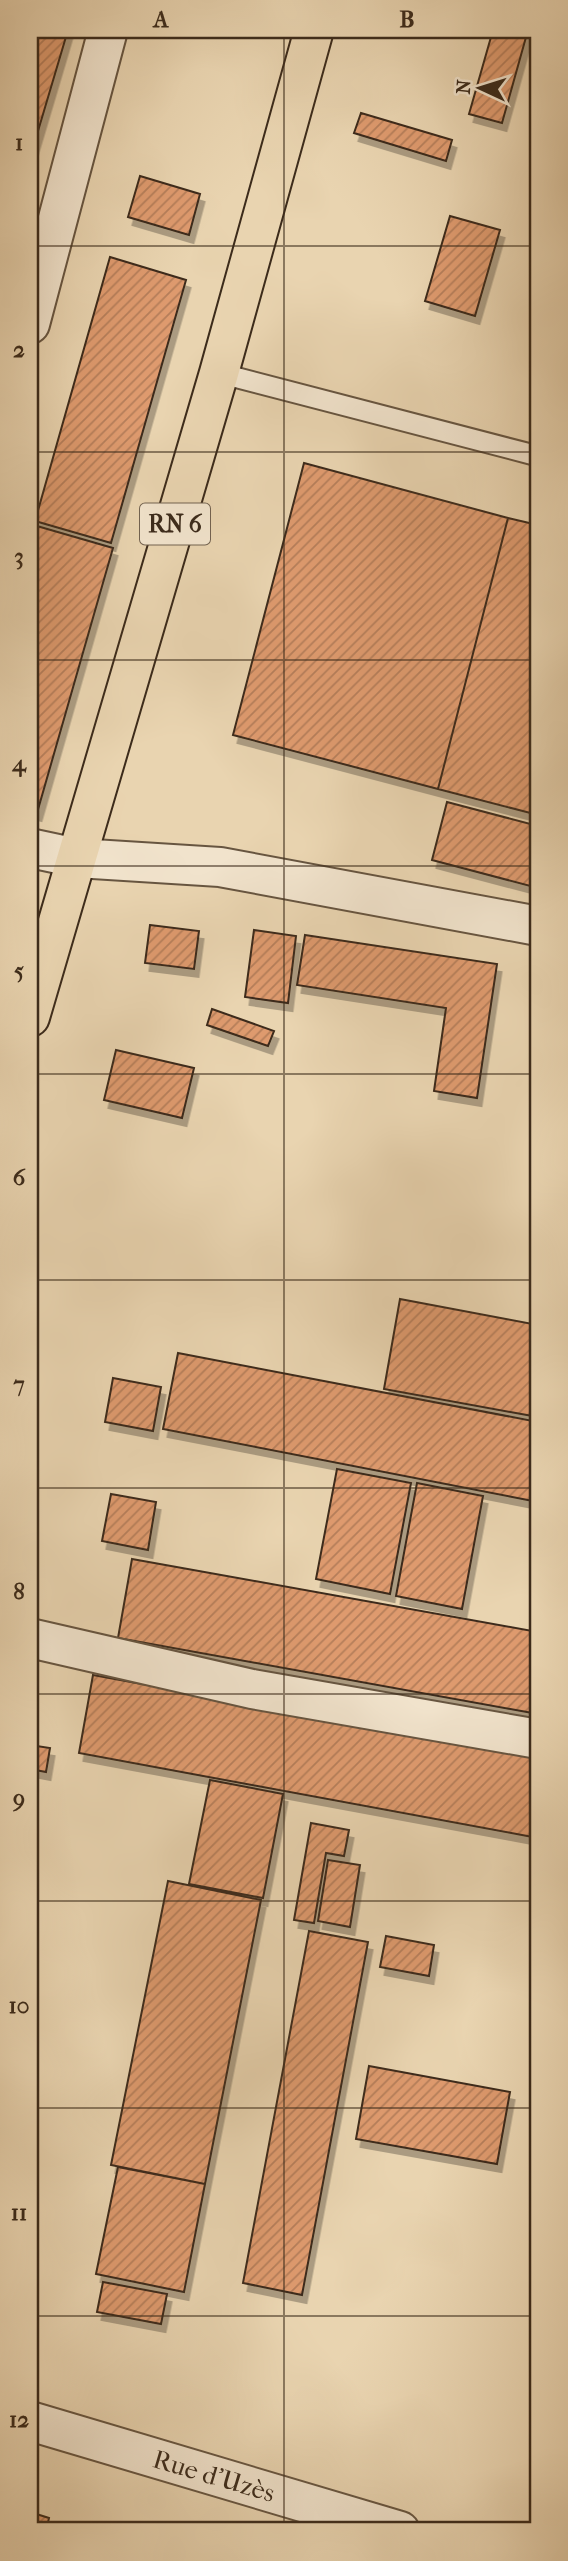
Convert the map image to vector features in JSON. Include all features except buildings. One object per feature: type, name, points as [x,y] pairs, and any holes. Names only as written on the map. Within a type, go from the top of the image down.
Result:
[{"type":"main road","name":"RN 6","points":[[30,1017],[219,373],[314,30]]},
{"type":"street","points":[[30,324],[108,30]]},
{"type":"street","points":[[30,848],[77,858],[220,867],[538,926]]},
{"type":"street","points":[[30,1638],[251,1689],[538,1739]]},
{"type":"street","name":"Rue d'Uzès","points":[[30,2421],[326,2520],[400,2531]]},
{"type":"lane","points":[[219,373],[538,456]]}]
